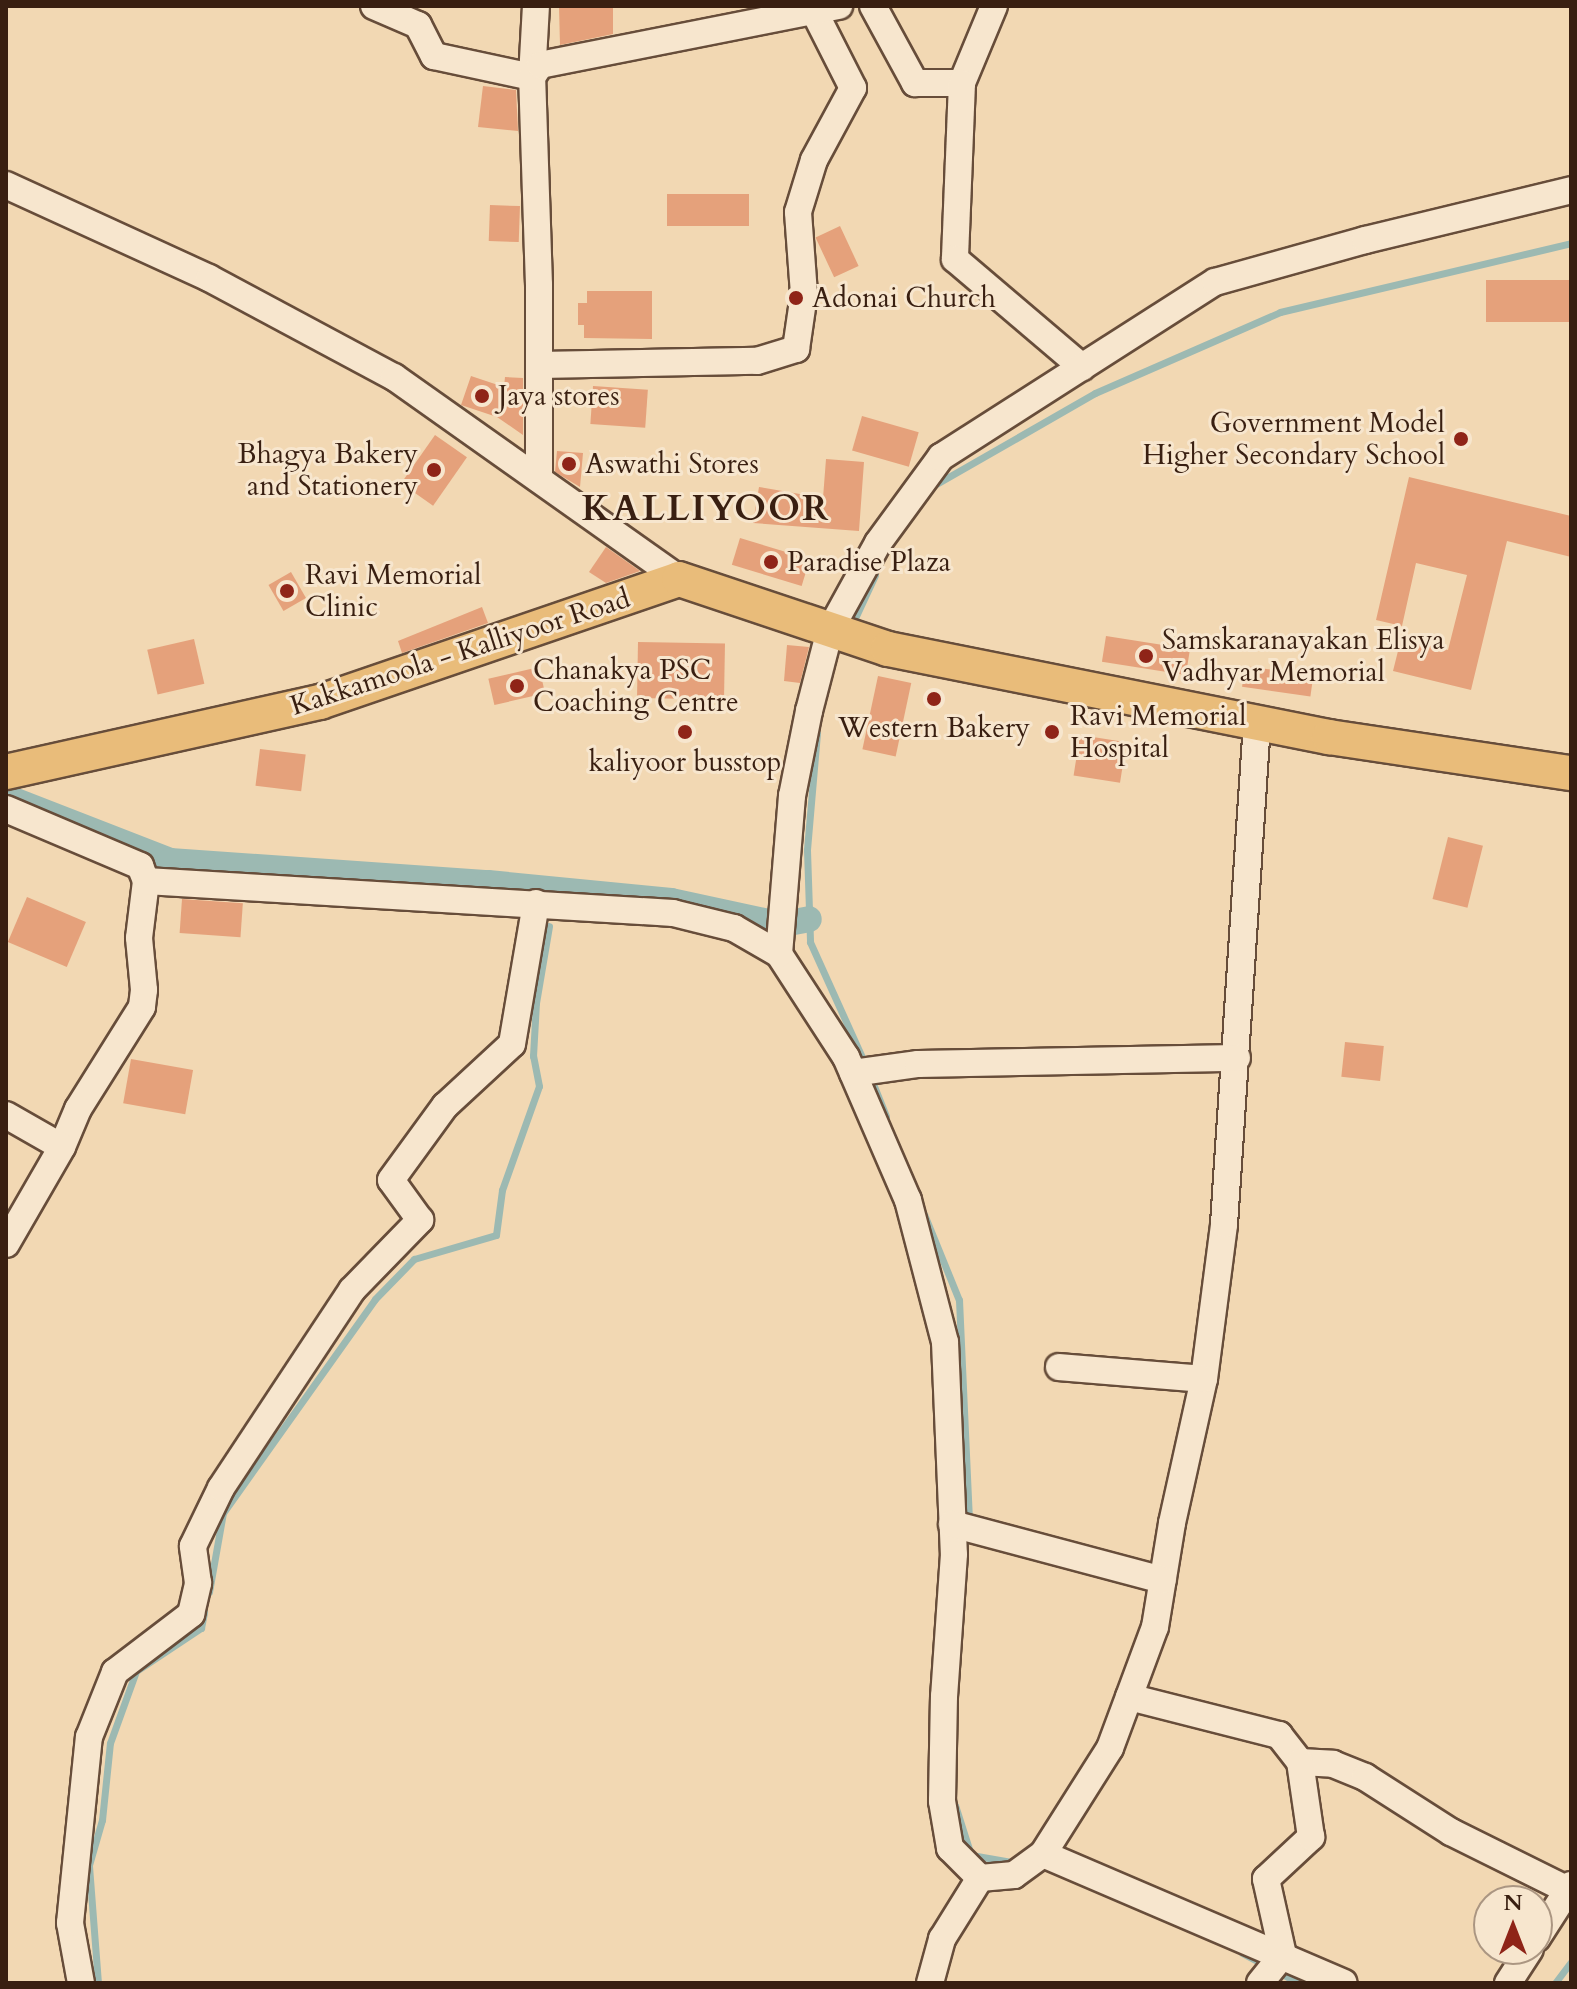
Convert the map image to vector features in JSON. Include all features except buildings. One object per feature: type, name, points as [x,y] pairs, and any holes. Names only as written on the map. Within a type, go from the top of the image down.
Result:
[{"type":"main road","points":[[679,579],[888,649],[1329,737],[1571,773]]},
{"type":"main road","name":"Kakkamoola - Kalliyoor Road","points":[[6,772],[320,702],[679,579]]},
{"type":"street","points":[[374,6],[418,25],[434,56],[532,77]]},
{"type":"street","points":[[536,6],[532,77],[540,365],[539,479]]},
{"type":"street","points":[[873,6],[915,83],[962,83]]},
{"type":"street","points":[[994,6],[962,83],[955,259],[1082,367]]},
{"type":"street","points":[[532,77],[540,65],[826,8],[853,88],[814,160],[798,212],[804,294],[796,349],[757,361],[540,365]]},
{"type":"street","points":[[6,185],[209,278],[394,377],[679,579]]},
{"type":"street","points":[[779,954],[792,796],[830,630],[878,543],[941,457],[1215,282],[1365,240],[1571,190]]},
{"type":"street","points":[[980,1878],[1014,1875],[1043,1854],[1110,1748],[1155,1627],[1204,1379],[1224,1224],[1257,723]]},
{"type":"street","points":[[6,809],[140,866],[146,881],[139,938],[144,990],[142,1007],[78,1109],[62,1147],[6,1244]]},
{"type":"street","points":[[146,881],[673,913],[734,928],[779,954],[854,1073],[908,1200],[945,1342],[953,1524],[942,1801],[950,1848],[980,1878]]},
{"type":"street","points":[[81,1983],[70,1923],[89,1737],[115,1672],[191,1614],[198,1583],[193,1546],[221,1488],[352,1290],[420,1220],[391,1180],[445,1106],[512,1044],[536,903]]},
{"type":"street","points":[[854,1073],[918,1064],[1237,1058]]},
{"type":"street","points":[[6,1115],[62,1147]]},
{"type":"street","points":[[1059,1367],[1204,1379]]},
{"type":"street","points":[[953,1524],[1163,1580]]},
{"type":"street","points":[[1129,1697],[1279,1735],[1300,1762],[1311,1837],[1266,1879],[1282,1956]]},
{"type":"street","points":[[1300,1762],[1333,1764],[1365,1777],[1451,1832],[1570,1887],[1553,1913]]},
{"type":"street","points":[[1043,1854],[1344,1983]]},
{"type":"street","points":[[930,1983],[942,1939],[980,1878]]},
{"type":"street","points":[[1261,1982],[1282,1956]]},
{"type":"street","points":[[1508,1983],[1520,1965]]},
{"type":"waterway","points":[[931,487],[1095,393],[1280,312],[1571,243]]},
{"type":"waterway","points":[[856,616],[875,575]]},
{"type":"waterway","points":[[817,733],[807,850],[810,942],[865,1064]]},
{"type":"waterway","points":[[6,797],[170,861],[488,883],[671,901],[769,922]]},
{"type":"waterway","points":[[794,922],[809,919]]},
{"type":"waterway","points":[[209,1592],[223,1513],[375,1299],[414,1259],[496,1235],[502,1190],[539,1086],[533,1056],[536,1003],[549,926]]},
{"type":"waterway","points":[[870,1076],[886,1116]]},
{"type":"waterway","points":[[924,1214],[959,1300],[969,1522]]},
{"type":"waterway","points":[[98,1983],[89,1865],[102,1820],[110,1743],[136,1671],[201,1628],[204,1612]]},
{"type":"waterway","points":[[955,1805],[971,1855],[1017,1863]]},
{"type":"waterway","points":[[1242,1953],[1266,1966]]},
{"type":"waterway","points":[[1555,1983],[1571,1962]]},
{"type":"waterway","points":[[1277,1971],[1298,1983]]},
{"type":"place","name":"Adonai Church","points":[[796,298]]},
{"type":"place","name":"Jaya stores","points":[[482,396]]},
{"type":"place","name":"Government Model Higher Secondary School","points":[[1461,439]]},
{"type":"place","name":"Aswathi Stores","points":[[569,464]]},
{"type":"place","name":"Bhagya Bakery and Stationery","points":[[434,470]]},
{"type":"place","name":"Paradise Plaza","points":[[771,562]]},
{"type":"place","name":"Ravi Memorial Clinic","points":[[287,591]]},
{"type":"place","name":"Samskaranayakan Elisya Vadhyar Memorial","points":[[1146,656]]},
{"type":"place","name":"Chanakya PSC Coaching Centre","points":[[517,686]]},
{"type":"place","name":"Western Bakery","points":[[934,699]]},
{"type":"place","name":"kaliyoor busstop","points":[[685,732]]},
{"type":"place","name":"Ravi Memorial Hospital","points":[[1052,732]]},
{"type":"district","name":"KALLIYOOR","points":[[706,509]]}]
